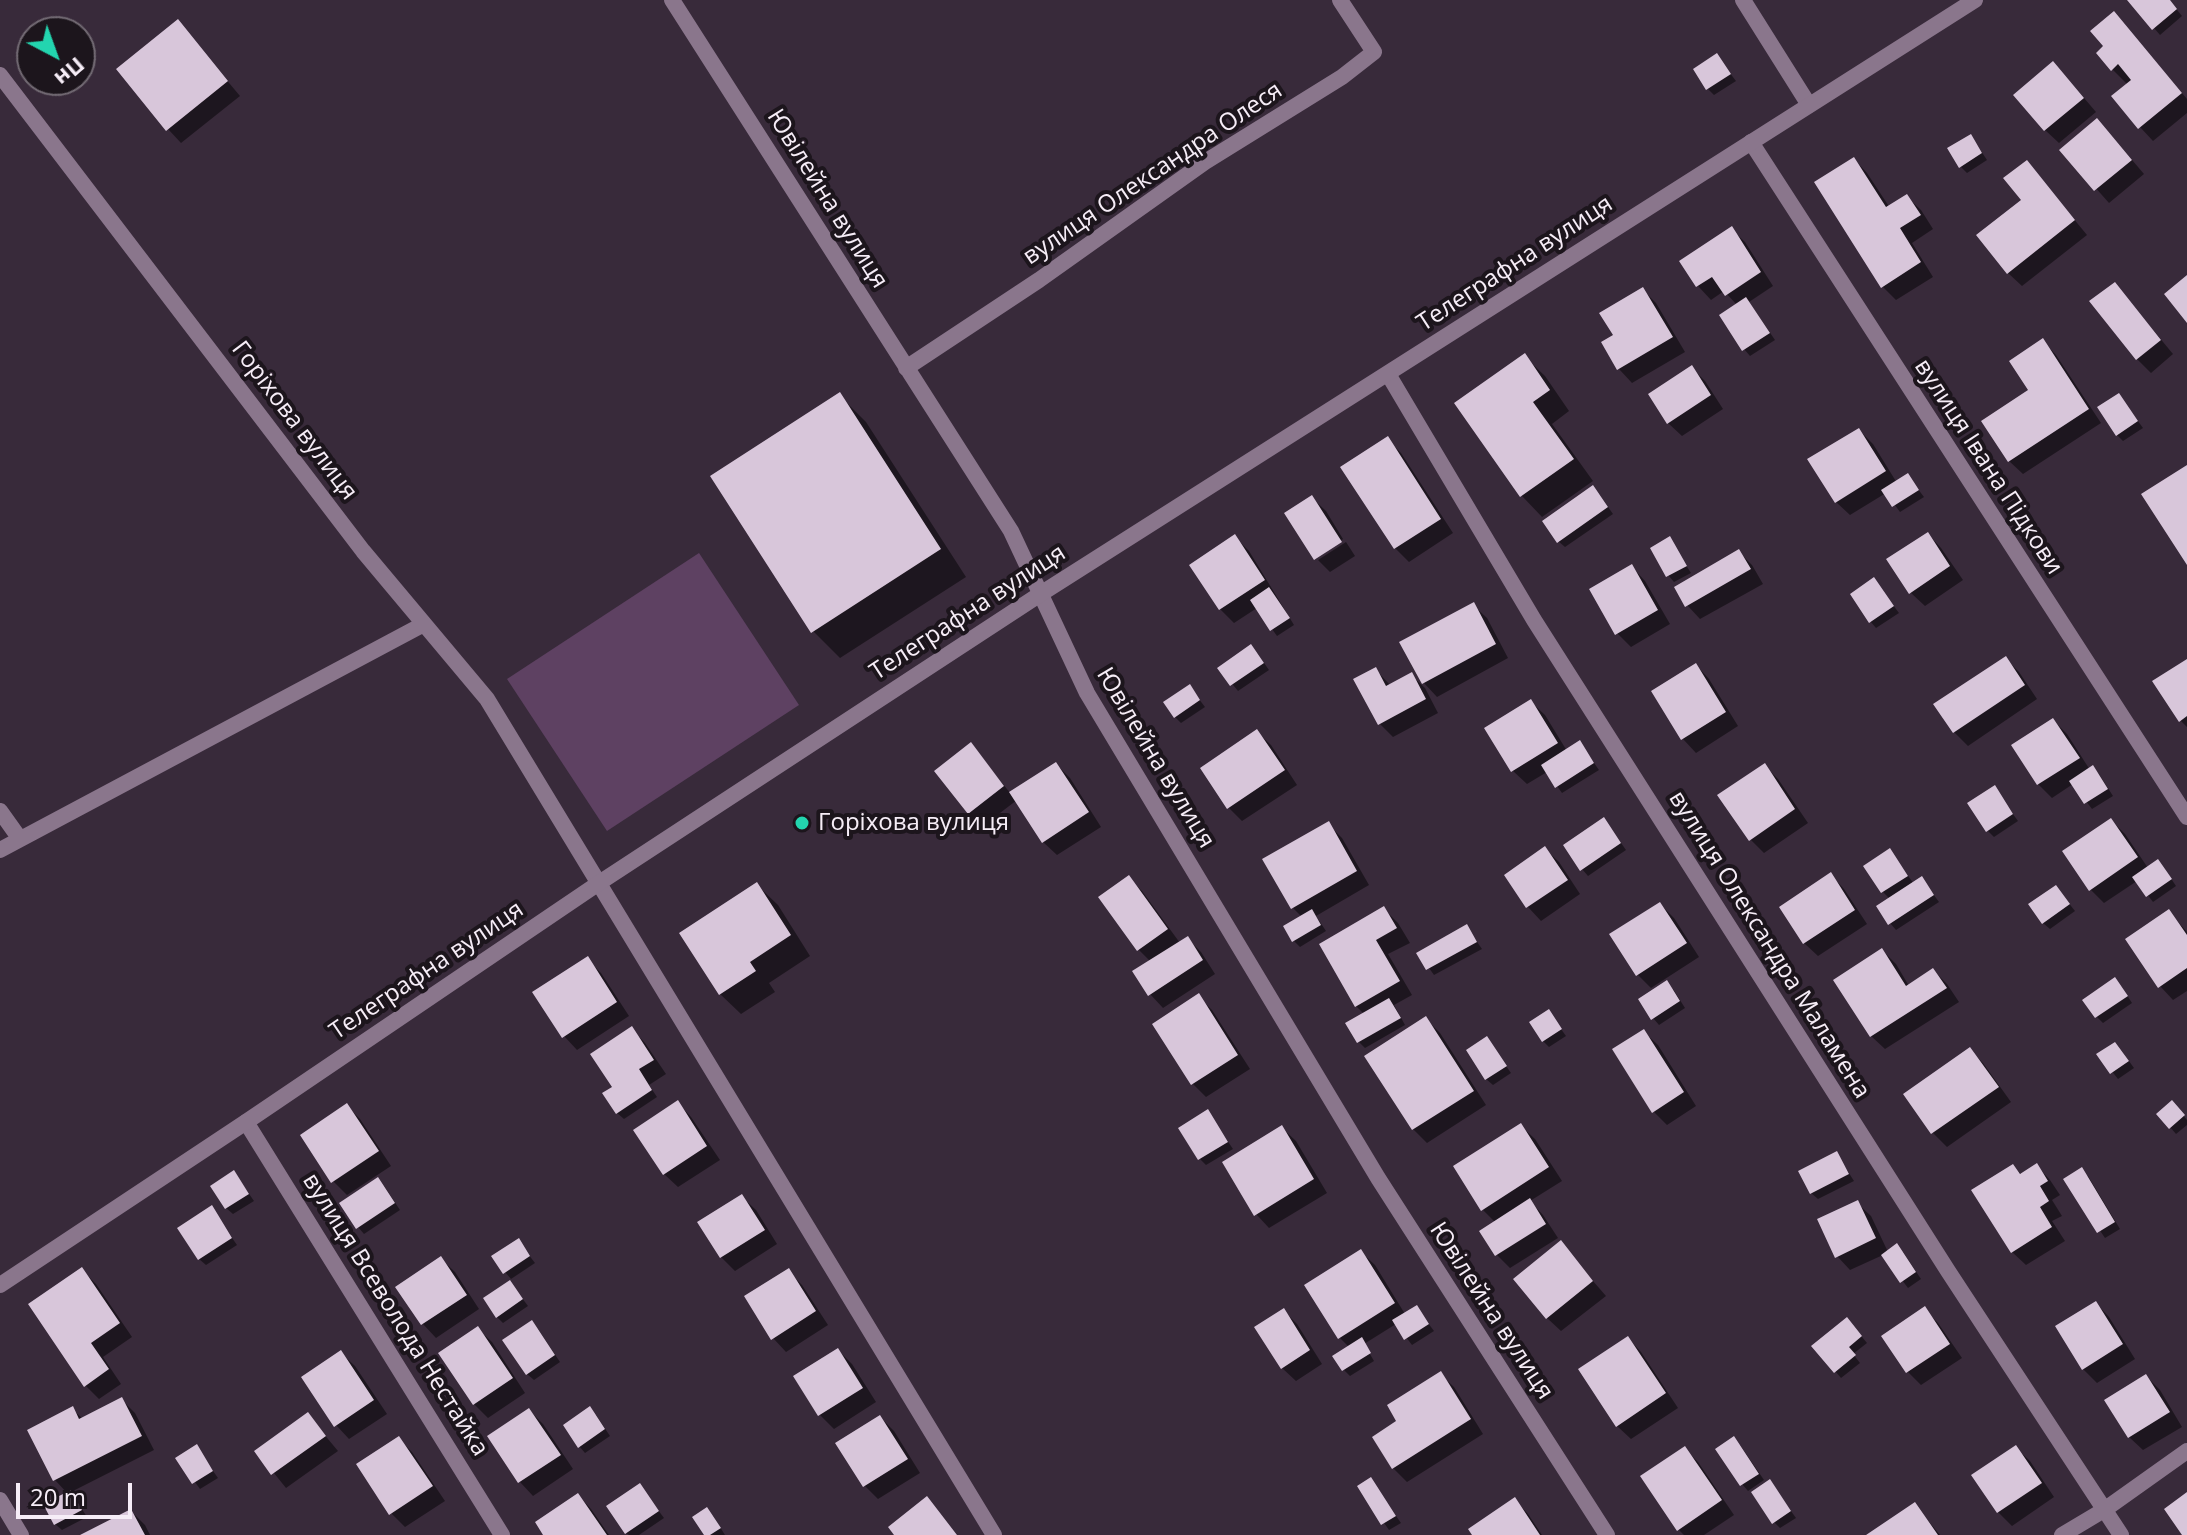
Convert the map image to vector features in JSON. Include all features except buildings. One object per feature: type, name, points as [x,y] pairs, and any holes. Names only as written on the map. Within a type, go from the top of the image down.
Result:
[{"type":"street","name":"Ювілейна вулиця","points":[[672,0],[1011,531],[1087,693],[1378,1178],[1607,1535]]},
{"type":"street","name":"вулиця Олександра Олеся","points":[[906,368],[1039,280],[1205,162],[1342,77],[1374,52],[1340,0]]},
{"type":"street","points":[[1743,0],[1809,105]]},
{"type":"street","name":"Телеграфна вулиця","points":[[0,1285],[599,883],[1042,593],[1975,0]]},
{"type":"street","name":"Горіхова вулиця","points":[[0,75],[317,491],[475,683],[508,729],[994,1535]]},
{"type":"street","name":"вулиця Івана Підкови","points":[[1751,142],[2187,817]]},
{"type":"street","name":"вулиця Олександра Маламена","points":[[1388,374],[1551,647],[1939,1258],[2121,1535]]},
{"type":"street","points":[[0,850],[424,624]]},
{"type":"street","points":[[0,811],[20,839]]},
{"type":"street","name":"вулиця Всеволода Нестайка","points":[[246,1122],[502,1535]]},
{"type":"street","points":[[2062,1535],[2104,1510],[2187,1451]]},
{"type":"street","points":[[0,1500],[21,1535]]},
{"type":"shaded area","points":[[699,553],[799,705],[607,831],[507,679]]},
{"type":"place","name":"Горіхова вулиця","points":[[802,823]]}]
